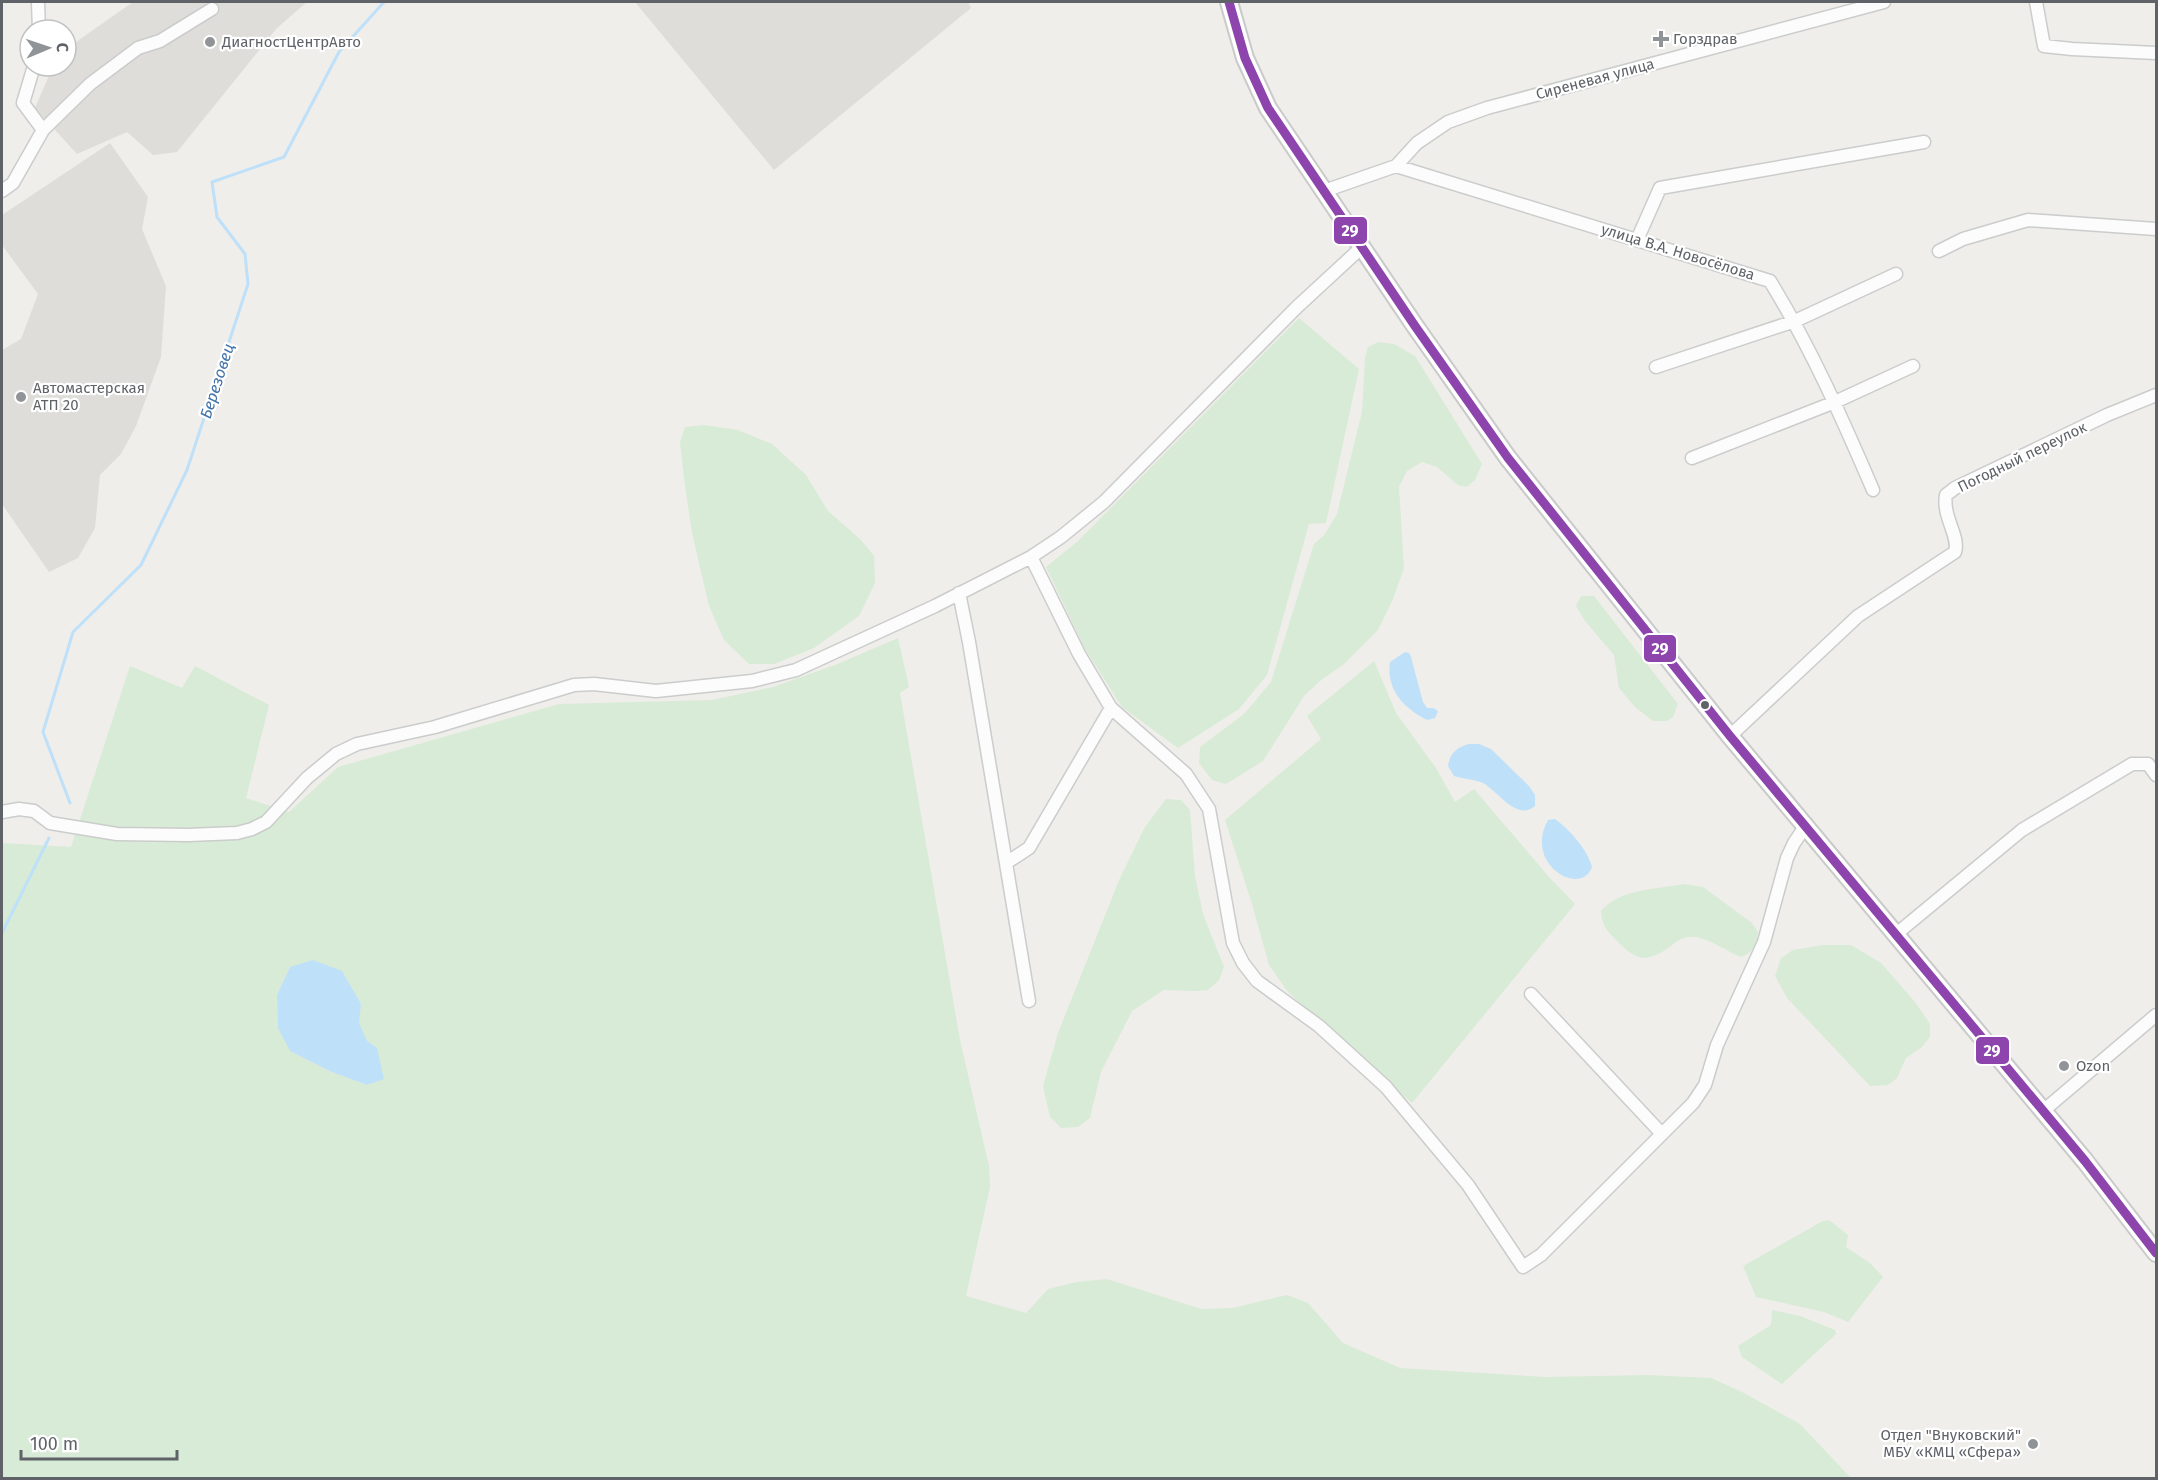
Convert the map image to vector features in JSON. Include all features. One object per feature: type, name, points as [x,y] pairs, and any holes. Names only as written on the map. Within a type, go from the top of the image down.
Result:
[{"type":"main road","points":[[1229,2],[1245,58],[1268,108],[1508,458],[1730,736],[2043,1111],[2157,1253]]},
{"type":"street","points":[[38,2],[39,18]]},
{"type":"street","name":"Сиреневая улица","points":[[1324,191],[1396,166],[1417,143],[1448,122],[1487,108],[1884,2]]},
{"type":"street","points":[[2036,2],[2044,45],[2072,50],[2157,53]]},
{"type":"street","points":[[2,191],[13,183],[43,130],[90,84],[138,48],[160,41],[212,9]]},
{"type":"street","points":[[30,78],[23,103],[43,130]]},
{"type":"street","points":[[1637,240],[1660,188],[1924,142]]},
{"type":"street","name":"улица В.А. Новосёлова","points":[[1396,166],[1770,281],[1795,321],[1835,402],[1873,490]]},
{"type":"street","points":[[1939,251],[1963,238],[2028,220],[2157,229]]},
{"type":"street","points":[[2,812],[19,809],[34,811],[50,824],[117,834],[237,833],[266,822],[307,778],[336,754],[357,744],[435,727],[574,685],[594,684],[656,691],[752,681],[796,670],[1031,557],[1061,537],[1104,502],[1297,307],[1362,248]]},
{"type":"street","points":[[1656,367],[1795,321],[1896,274]]},
{"type":"street","points":[[1692,458],[1835,402],[1913,366]]},
{"type":"street","name":"Погодный переулок","points":[[1730,736],[1858,616],[1955,552],[1957,546],[1946,515],[1946,495],[1955,488],[2107,415],[2157,395]]},
{"type":"street","points":[[1031,557],[1079,654],[1111,708],[1186,774],[1209,809],[1233,943],[1244,963],[1257,981],[1319,1026],[1386,1087],[1468,1185],[1523,1267],[1541,1255],[1693,1103],[1705,1084],[1716,1045],[1764,942],[1787,858],[1805,827]]},
{"type":"street","points":[[959,593],[1029,1001]]},
{"type":"street","points":[[1006,863],[1029,848],[1111,708]]},
{"type":"street","points":[[1894,935],[2022,830],[2132,764],[2148,764],[2157,775]]},
{"type":"street","points":[[1531,994],[1662,1134]]},
{"type":"street","points":[[2043,1111],[2157,1015]]},
{"type":"shaded area","points":[[133,2],[307,2],[277,28],[177,152],[153,155],[127,132],[77,154],[35,108],[48,78],[78,78],[78,41]]},
{"type":"shaded area","points":[[635,2],[968,2],[971,8],[774,170]]},
{"type":"shaded area","points":[[110,143],[148,197],[142,229],[166,286],[161,357],[136,426],[121,454],[100,475],[95,528],[78,558],[49,572],[2,504],[2,350],[21,339],[38,294],[2,245],[2,215]]},
{"type":"green space","points":[[1299,318],[1359,369],[1326,523],[1309,524],[1267,675],[1239,709],[1178,748],[1122,707],[1084,647],[1046,567],[1078,541]]},
{"type":"green space","points":[[1378,342],[1394,344],[1415,356],[1482,464],[1475,480],[1467,487],[1458,485],[1437,467],[1422,462],[1407,471],[1399,487],[1404,568],[1393,599],[1378,630],[1344,664],[1304,696],[1263,761],[1226,784],[1212,780],[1199,763],[1200,747],[1244,714],[1271,682],[1314,544],[1325,534],[1337,514],[1362,412],[1365,358],[1368,347]]},
{"type":"green space","points":[[704,425],[738,430],[772,444],[806,475],[828,511],[861,540],[874,556],[875,583],[859,616],[814,648],[774,664],[749,664],[724,640],[709,606],[692,533],[680,442],[685,427]]},
{"type":"green space","points":[[1581,596],[1594,596],[1678,704],[1673,717],[1667,721],[1653,721],[1635,707],[1619,688],[1614,655],[1585,621],[1576,606]]},
{"type":"green space","points":[[898,638],[909,687],[900,693],[960,1040],[989,1166],[990,1187],[966,1296],[1026,1313],[1048,1289],[1077,1282],[1107,1279],[1201,1309],[1233,1308],[1287,1295],[1308,1303],[1343,1343],[1400,1368],[1546,1377],[1648,1375],[1711,1378],[1800,1424],[1851,1478],[2,1478],[2,843],[71,847],[130,666],[182,688],[195,666],[269,705],[246,798],[289,812],[338,767],[559,704],[712,700],[773,687],[835,665]],"holes":[[[290,967],[361,1003],[358,1023],[383,1079],[367,1085],[332,1072],[278,1028],[277,995]]]},
{"type":"green space","points":[[1374,661],[1396,713],[1436,768],[1455,802],[1474,789],[1575,904],[1412,1103],[1288,992],[1269,965],[1225,820],[1321,739],[1307,716]]},
{"type":"green space","points":[[1166,799],[1181,800],[1190,810],[1195,876],[1203,914],[1224,967],[1219,980],[1208,990],[1164,990],[1132,1011],[1101,1072],[1090,1118],[1078,1127],[1061,1128],[1050,1117],[1043,1086],[1058,1033],[1120,878],[1145,827]]},
{"type":"green space","points":[[1684,884],[1703,887],[1752,923],[1758,932],[1751,951],[1740,957],[1701,938],[1688,937],[1679,940],[1657,955],[1638,957],[1626,949],[1604,925],[1601,911],[1618,898],[1639,891]]},
{"type":"green space","points":[[1823,945],[1851,945],[1881,963],[1915,1002],[1930,1024],[1930,1037],[1922,1047],[1906,1058],[1897,1078],[1888,1085],[1870,1086],[1787,998],[1775,976],[1781,958],[1793,950]]},
{"type":"green space","points":[[1829,1220],[1848,1235],[1846,1247],[1870,1263],[1883,1277],[1848,1322],[1824,1312],[1756,1297],[1743,1266],[1823,1221]]},
{"type":"green space","points":[[1772,1310],[1800,1316],[1835,1330],[1836,1334],[1782,1384],[1742,1357],[1738,1346],[1771,1325]]},
{"type":"water","points":[[1405,652],[1411,657],[1423,702],[1427,708],[1438,711],[1435,718],[1427,720],[1411,710],[1398,697],[1394,689],[1389,672],[1390,662]]},
{"type":"water","points":[[1469,744],[1479,744],[1491,749],[1529,786],[1535,795],[1535,806],[1528,810],[1515,808],[1483,783],[1454,776],[1448,766],[1450,758],[1458,749]]},
{"type":"water","points":[[1555,819],[1572,834],[1590,860],[1592,867],[1586,876],[1577,879],[1567,877],[1556,872],[1548,862],[1543,850],[1542,836],[1548,820]]},
{"type":"water","points":[[313,960],[342,971],[361,1004],[359,1023],[367,1041],[377,1048],[384,1079],[367,1085],[332,1072],[290,1051],[278,1028],[277,995],[290,967]]},
{"type":"waterway","name":"Березовец","points":[[70,803],[43,732],[73,632],[141,565],[187,470],[248,284],[245,254],[217,217],[212,182],[284,157],[339,52],[384,2]]},
{"type":"waterway","name":"Березовец","points":[[2,933],[49,838]]},
{"type":"transit line","name":"29","points":[[1229,2],[1245,58],[1268,108],[1415,326],[1508,458],[1730,736],[2085,1161],[2156,1253]]},
{"type":"place","name":"Горздрав","points":[[1661,39]]},
{"type":"place","name":"ДиагностЦентрАвто","points":[[210,42]]},
{"type":"place","name":"Автомастерская АТП 20","points":[[21,397]]},
{"type":"place","name":"Ozon","points":[[2064,1066]]},
{"type":"place","name":"Отдел \"Внуковский\" МБУ «КМЦ «Сфера»","points":[[2033,1444]]}]
